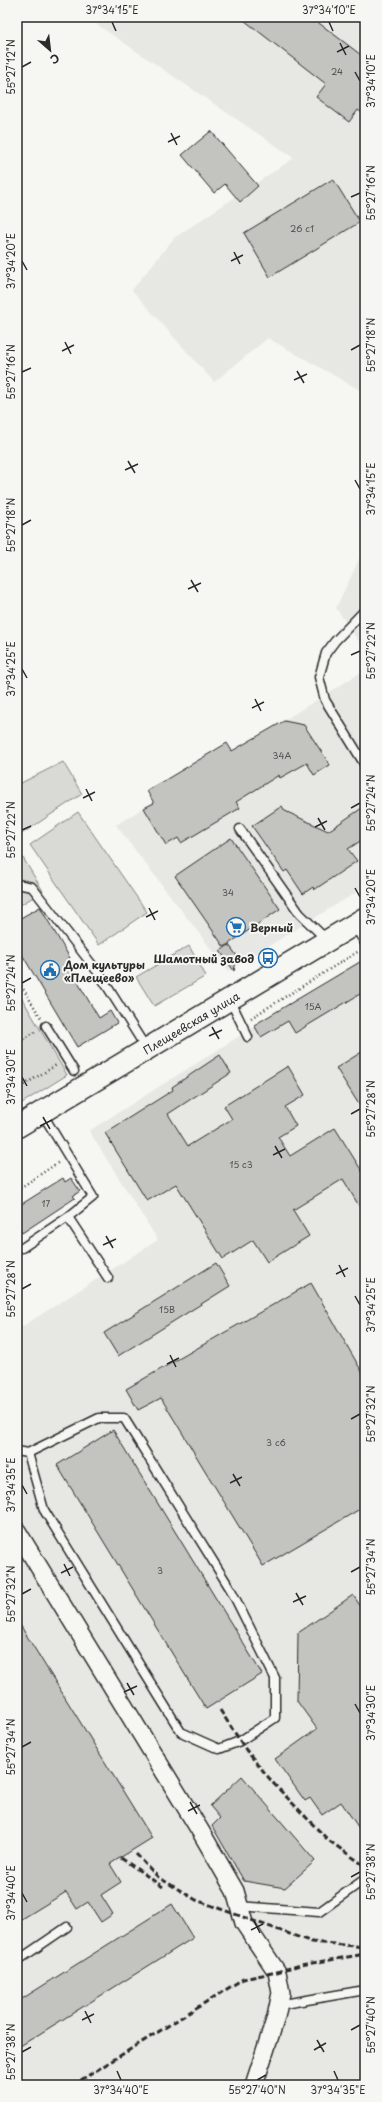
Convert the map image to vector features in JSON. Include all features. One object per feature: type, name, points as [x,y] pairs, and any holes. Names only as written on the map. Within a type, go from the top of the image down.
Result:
[{"type":"street","name":"Плещеевская улица","points":[[17,1127],[359,921]]},
{"type":"street","points":[[17,1531],[201,1832],[237,1898],[244,1923],[277,1972],[281,1993],[254,2085]]},
{"type":"lane","points":[[365,610],[330,647],[326,653],[319,677],[325,700],[365,765]]},
{"type":"lane","points":[[240,829],[300,914],[327,941]]},
{"type":"lane","points":[[17,884],[32,887],[100,975],[147,1049]]},
{"type":"lane","points":[[359,921],[365,943]]},
{"type":"lane","points":[[230,1000],[240,1024],[248,1037]]},
{"type":"lane","points":[[46,1026],[74,1071]]},
{"type":"lane","points":[[22,1248],[68,1217],[93,1197],[41,1112]]},
{"type":"lane","points":[[68,1217],[108,1278]]},
{"type":"lane","points":[[17,1451],[28,1453],[99,1418],[124,1418],[234,1597],[275,1678],[275,1718],[240,1741],[219,1749],[181,1732],[44,1510],[28,1453]]},
{"type":"lane","points":[[237,1898],[319,1912],[365,1879]]},
{"type":"lane","points":[[17,1961],[67,1927]]},
{"type":"lane","points":[[278,2005],[365,1990]]},
{"type":"path","points":[[240,1024],[365,948]]},
{"type":"path","points":[[17,979],[46,1026],[17,1043]]},
{"type":"path","points":[[17,1089],[66,1059]]},
{"type":"path","points":[[17,1190],[68,1156]]},
{"type":"shaded area","points":[[86,17],[365,17],[365,393],[268,338],[214,382],[132,290],[174,238],[294,158]]},
{"type":"shaded area","points":[[365,547],[365,651],[336,608]]},
{"type":"shaded area","points":[[365,670],[365,887],[228,971],[116,825]]},
{"type":"shaded area","points":[[63,762],[82,794],[17,837],[17,785]]},
{"type":"shaded area","points":[[78,812],[147,912],[99,945],[30,845]]},
{"type":"shaded area","points":[[17,848],[43,891],[17,907]]},
{"type":"shaded area","points":[[189,946],[206,976],[154,1006],[136,977]]},
{"type":"shaded area","points":[[365,957],[365,2085],[17,2085],[17,1330],[158,1240],[89,1131]]},
{"type":"shaded area","points":[[17,990],[67,1075],[17,1106]]},
{"type":"building","points":[[240,17],[311,17],[365,58],[365,115],[358,110],[349,122],[316,97],[326,84]]},
{"type":"building","points":[[211,131],[258,186],[240,202],[225,184],[214,193],[182,155]]},
{"type":"building","points":[[333,179],[360,222],[270,277],[244,233]]},
{"type":"building","points":[[284,721],[304,725],[330,765],[314,775],[307,763],[280,778],[279,775],[236,802],[240,808],[181,843],[178,838],[166,845],[144,808],[154,803],[147,791],[227,743],[232,751]]},
{"type":"building","points":[[282,806],[285,811],[328,831],[365,806],[365,838],[348,849],[357,861],[314,890],[313,887],[303,894],[287,870],[284,872],[252,826]]},
{"type":"building","points":[[231,838],[280,909],[224,947],[175,876]]},
{"type":"building","name":"Дом культуры «Плещеево»","points":[[40,907],[70,958],[65,961],[99,1018],[110,1011],[117,1023],[77,1047],[17,946],[17,920]]},
{"type":"building","points":[[229,945],[237,956],[234,971],[220,951]]},
{"type":"building","points":[[365,959],[365,991],[295,1033],[288,1021],[261,1037],[254,1025]]},
{"type":"building","points":[[365,1050],[365,1114],[336,1068]]},
{"type":"building","points":[[220,1055],[231,1073],[168,1114],[188,1146],[232,1119],[224,1106],[288,1066],[305,1095],[285,1107],[296,1126],[278,1137],[290,1156],[335,1128],[365,1176],[365,1216],[343,1179],[293,1210],[309,1236],[267,1262],[253,1240],[223,1259],[176,1184],[147,1201],[105,1133],[173,1090],[172,1087]]},
{"type":"building","points":[[63,1178],[65,1182],[71,1178],[80,1191],[73,1196],[75,1198],[22,1233],[17,1225],[17,1207]]},
{"type":"building","points":[[216,1263],[230,1286],[118,1356],[104,1333]]},
{"type":"building","points":[[311,1283],[365,1377],[365,1506],[263,1566],[161,1398],[138,1410],[126,1389]]},
{"type":"building","points":[[113,1430],[262,1674],[206,1709],[57,1465]]},
{"type":"building","points":[[353,1595],[365,1613],[365,1837],[341,1802],[322,1815],[310,1798],[305,1801],[275,1759],[317,1729],[297,1701],[298,1633]]},
{"type":"building","points":[[17,1620],[152,1838],[110,1864],[121,1882],[101,1895],[113,1914],[101,1922],[88,1902],[77,1909],[66,1892],[17,1922]]},
{"type":"building","points":[[242,1776],[315,1861],[285,1888],[244,1881],[212,1826],[220,1818],[210,1806]]},
{"type":"building","points":[[172,1904],[193,1938],[17,2048],[17,2002]]},
{"type":"railway","points":[[220,1710],[246,1750],[274,1784],[328,1840],[365,1866]]},
{"type":"railway","points":[[136,1854],[158,1877],[196,1900],[312,1942],[365,1947]]},
{"type":"railway","points":[[121,1858],[163,1887]]},
{"type":"railway","points":[[73,2085],[243,1979],[277,1972],[300,1965],[365,1954]]},
{"type":"place","name":"Верный","points":[[236,927]]},
{"type":"place","name":"Шамотный завод","points":[[268,958]]},
{"type":"place","name":"Дом культуры «Плещеево»","points":[[50,970]]}]
